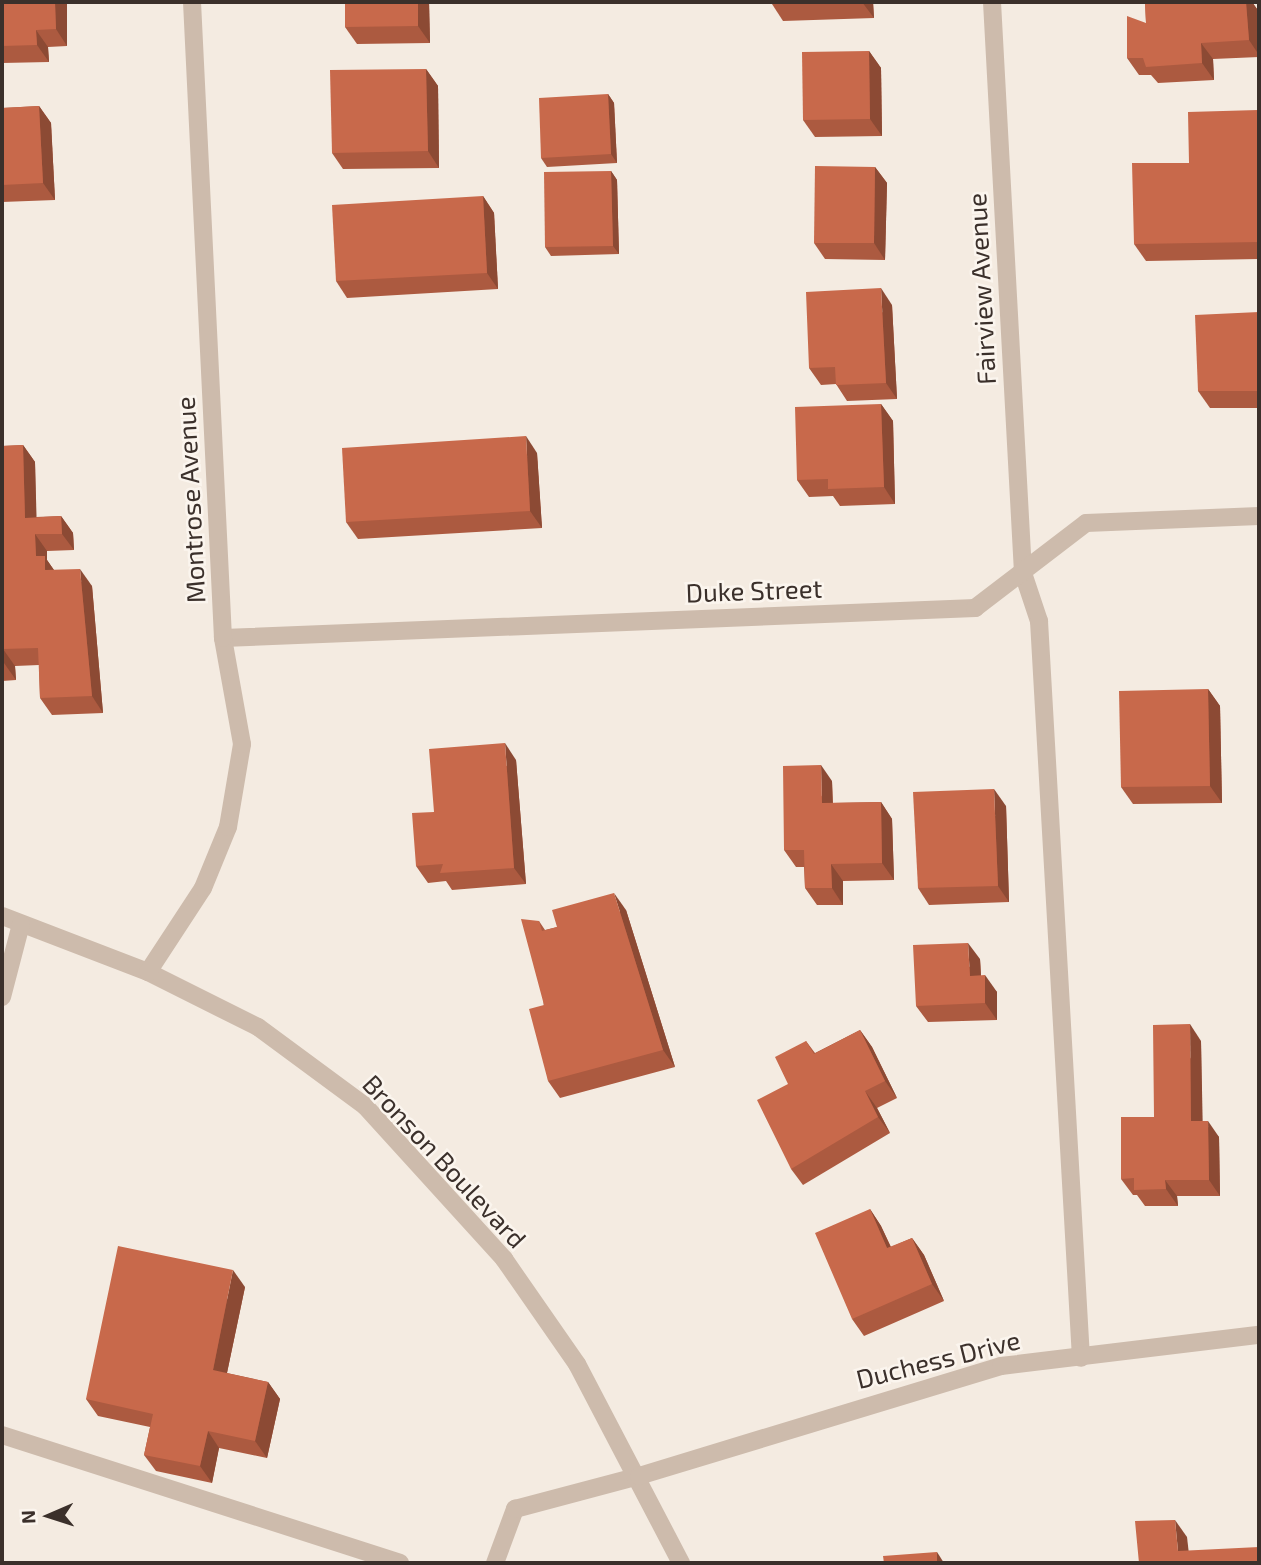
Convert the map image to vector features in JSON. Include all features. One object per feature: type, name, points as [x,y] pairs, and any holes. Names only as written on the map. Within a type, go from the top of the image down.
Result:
[{"type":"street","name":"Montrose Avenue","points":[[148,972],[203,888],[228,827],[242,744],[223,638],[192,2]]},
{"type":"street","name":"Fairview Avenue","points":[[992,2],[1023,573],[1039,621],[1081,1358]]},
{"type":"street","name":"Duke Street","points":[[223,638],[975,608],[1086,523],[1259,516]]},
{"type":"street","name":"Bronson Boulevard","points":[[2,916],[148,972],[258,1027],[365,1106],[504,1259],[577,1364],[639,1476],[681,1563]]},
{"type":"street","points":[[2,997],[21,924]]},
{"type":"street","name":"Duchess Drive","points":[[495,1563],[515,1510],[639,1476],[1001,1366],[1259,1335]]},
{"type":"street","points":[[2,1435],[400,1563]]},
{"type":"building","points":[[2,2],[55,2],[56,29],[36,30],[37,45],[2,46]]},
{"type":"building","points":[[345,2],[418,2],[418,26],[345,27]]},
{"type":"building","points":[[771,2],[850,2],[772,4]]},
{"type":"building","points":[[1145,2],[1246,2],[1249,40],[1201,43],[1202,63],[1146,67],[1143,58],[1127,58],[1127,16],[1146,23]]},
{"type":"building","points":[[869,51],[870,119],[803,120],[802,52]]},
{"type":"building","points":[[426,69],[428,151],[332,153],[330,70]]},
{"type":"building","points":[[608,94],[611,154],[541,158],[539,98]]},
{"type":"building","points":[[39,106],[43,183],[2,185],[2,108]]},
{"type":"building","points":[[1258,110],[1259,242],[1134,244],[1132,163],[1189,163],[1188,112]]},
{"type":"building","points":[[815,166],[875,167],[874,243],[814,243]]},
{"type":"building","points":[[611,171],[613,246],[545,247],[544,172]]},
{"type":"building","points":[[483,196],[487,273],[336,281],[332,205]]},
{"type":"building","points":[[881,288],[886,383],[836,385],[835,367],[809,368],[806,292]]},
{"type":"building","points":[[1259,312],[1259,391],[1198,391],[1195,315]]},
{"type":"building","points":[[881,404],[884,487],[828,489],[828,479],[797,480],[795,407]]},
{"type":"building","points":[[526,436],[530,511],[346,522],[342,448]]},
{"type":"building","points":[[23,445],[25,518],[61,516],[62,534],[35,534],[36,556],[45,556],[45,570],[80,569],[92,696],[40,698],[38,648],[3,649],[2,663],[2,446]]},
{"type":"building","points":[[1208,689],[1210,786],[1121,787],[1119,691]]},
{"type":"building","points":[[505,743],[514,868],[440,873],[443,864],[416,866],[412,813],[434,812],[429,749]]},
{"type":"building","points":[[821,765],[822,803],[881,802],[882,863],[831,864],[832,888],[805,888],[804,850],[784,850],[783,766]]},
{"type":"building","points":[[994,789],[998,886],[918,888],[913,792]]},
{"type":"building","points":[[614,893],[663,1050],[548,1081],[529,1009],[544,1005],[521,919],[539,921],[542,931],[557,927],[552,910]]},
{"type":"building","points":[[968,943],[970,976],[985,975],[985,1003],[916,1006],[913,945]]},
{"type":"building","points":[[1190,1024],[1191,1121],[1208,1121],[1209,1180],[1165,1180],[1166,1189],[1134,1190],[1134,1178],[1121,1179],[1121,1117],[1154,1117],[1153,1025]]},
{"type":"building","points":[[860,1030],[885,1081],[865,1091],[878,1117],[791,1169],[757,1100],[788,1084],[775,1057],[806,1041],[814,1054]]},
{"type":"building","points":[[870,1209],[887,1248],[912,1238],[932,1284],[852,1319],[815,1233]]},
{"type":"building","points":[[118,1246],[233,1270],[213,1370],[268,1382],[255,1441],[208,1431],[200,1466],[144,1455],[153,1414],[86,1399]]},
{"type":"building","points":[[1175,1520],[1178,1551],[1259,1547],[1259,1563],[1139,1563],[1135,1521]]},
{"type":"building","points":[[937,1552],[937,1563],[884,1563],[883,1556]]}]
